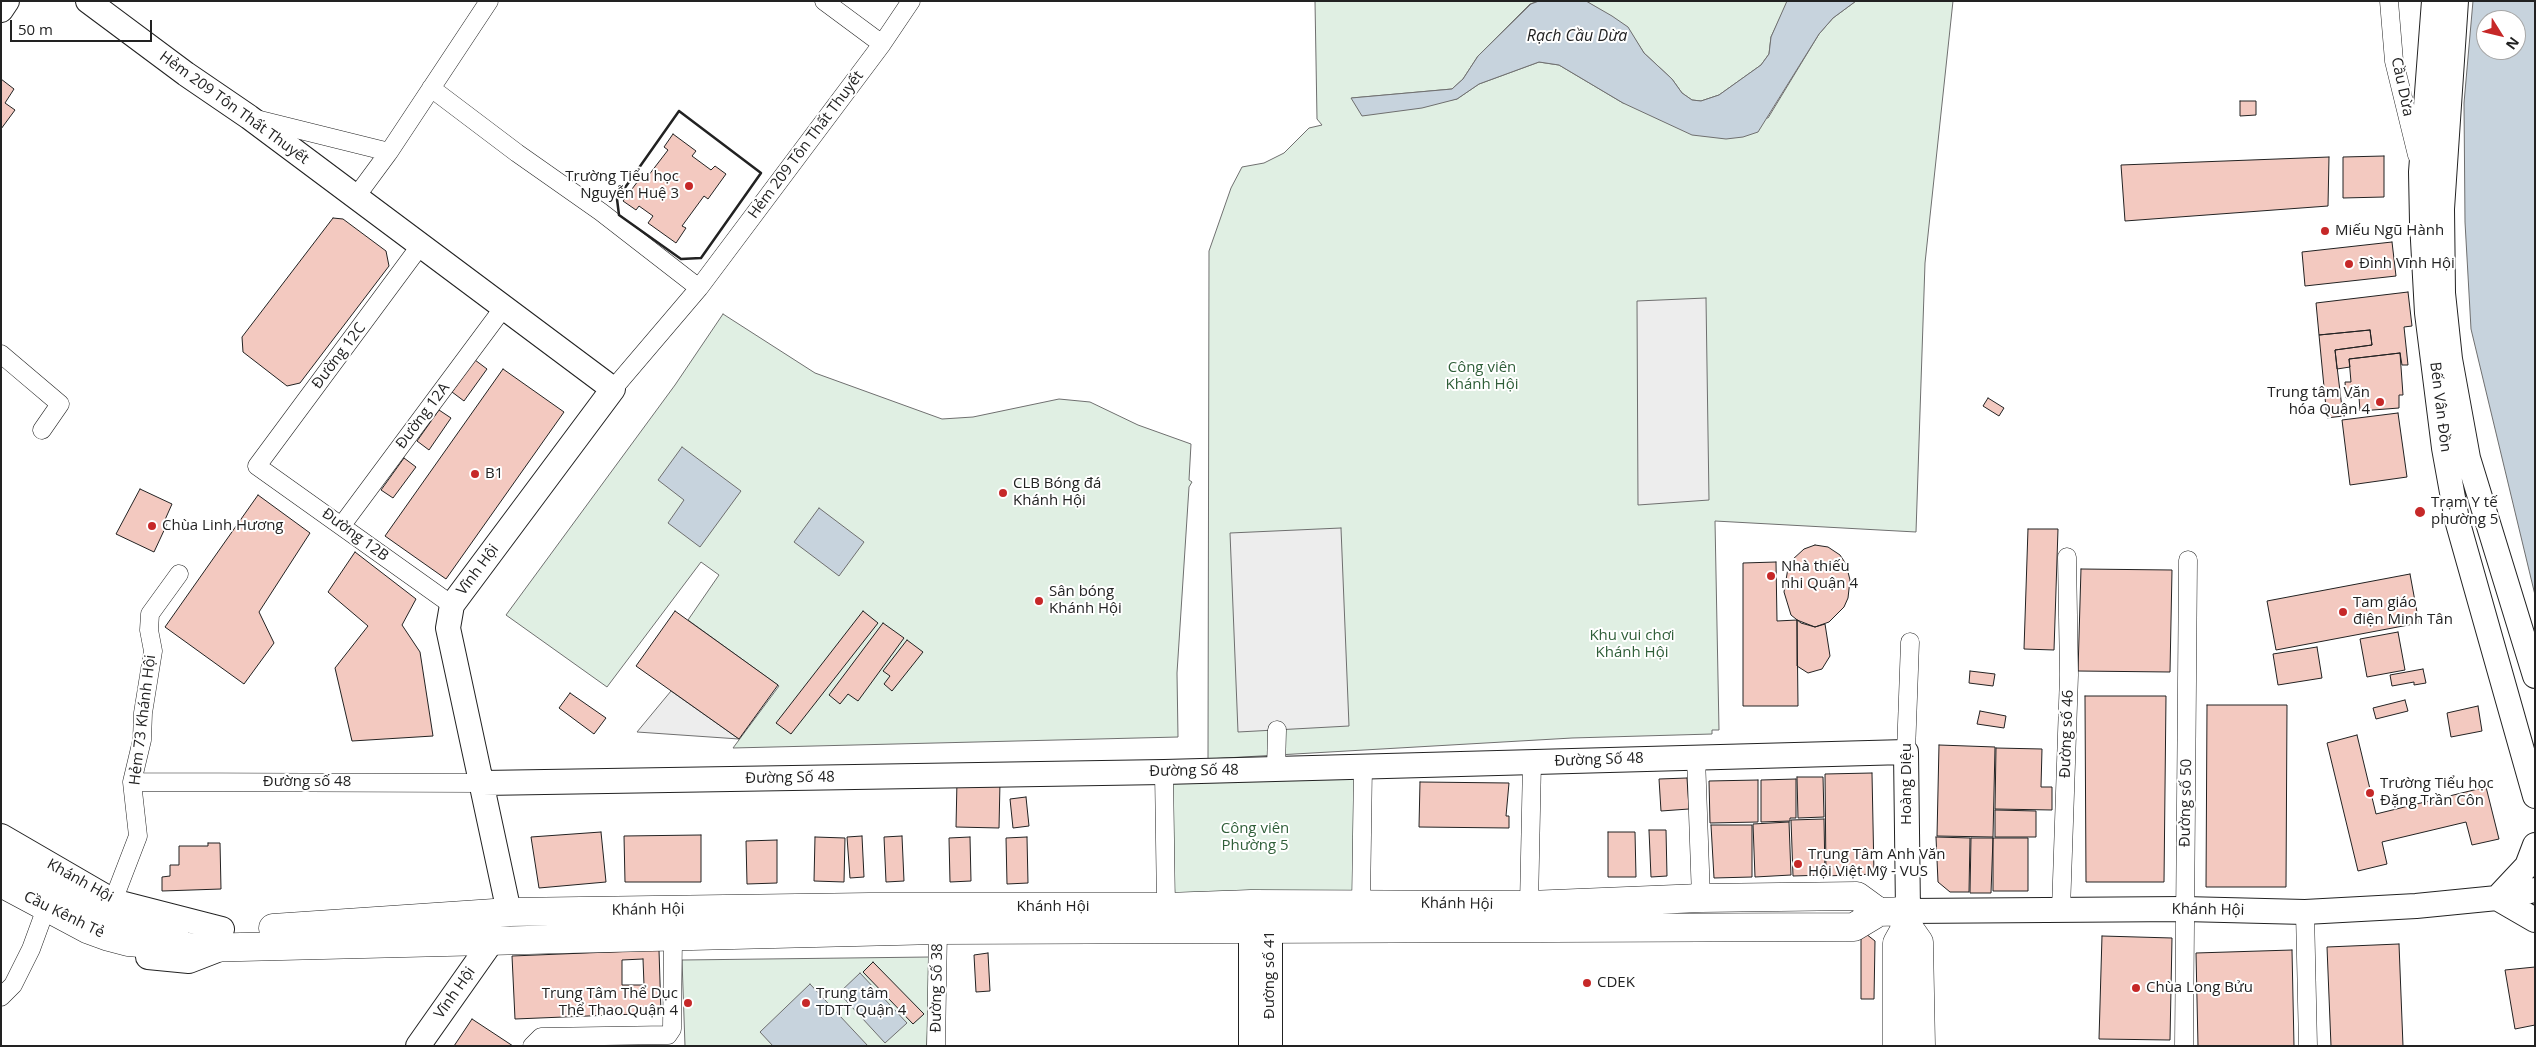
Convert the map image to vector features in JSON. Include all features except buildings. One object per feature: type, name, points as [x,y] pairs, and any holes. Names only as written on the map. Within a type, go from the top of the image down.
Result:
[{"type":"main road","name":"Cầu Kênh Tẻ","points":[[1,855],[94,908],[131,932]]},
{"type":"main road","name":"Cầu Kênh Tẻ","points":[[1,883],[87,929],[131,932]]},
{"type":"main road","name":"Khánh Hội","points":[[221,939],[287,928],[509,912],[869,907],[1166,907],[1260,916],[1361,903],[1530,905],[1701,898],[1857,896],[1879,912],[1908,918]]},
{"type":"main road","name":"Khánh Hội","points":[[131,932],[182,930],[221,939],[492,941],[938,930],[1260,916],[1854,927],[1879,912]]},
{"type":"main road","name":"Hoàng Diệu","points":[[1896,1046],[1897,943],[1908,918]]},
{"type":"main road","name":"Hoàng Diệu","points":[[1908,918],[1919,942],[1921,1046]]},
{"type":"street","points":[[1,10],[7,1]]},
{"type":"street","name":"Hẻm 209 Tôn Thất Thuyết","points":[[88,1],[186,74],[249,117],[613,389]]},
{"type":"street","points":[[355,198],[389,152],[489,1]]},
{"type":"street","points":[[824,1],[882,44]]},
{"type":"street","name":"Hẻm 209 Tôn Thất Thuyết","points":[[699,288],[882,44],[911,1]]},
{"type":"street","name":"Cầu Dừa","points":[[2389,1],[2394,61],[2421,172]]},
{"type":"street","name":"Bến Vân Đồn","points":[[2445,5],[2421,172],[2427,313],[2449,475],[2465,548],[2535,796]]},
{"type":"street","name":"Bến Vân Đồn","points":[[2445,5],[2442,209],[2443,292],[2450,359],[2468,458],[2485,521],[2535,676]]},
{"type":"street","points":[[431,88],[517,153],[601,212],[699,288]]},
{"type":"street","points":[[249,117],[389,152]]},
{"type":"street","name":"Đường 12C","points":[[257,466],[420,246]]},
{"type":"street","name":"Vĩnh Hội","points":[[509,912],[483,782],[448,628],[452,605],[613,389],[699,288]]},
{"type":"street","name":"Đường 12A","points":[[342,525],[504,307]]},
{"type":"street","points":[[1,354],[60,404],[42,430]]},
{"type":"street","name":"Đường 12B","points":[[257,466],[452,605]]},
{"type":"street","name":"Đường số 46","points":[[2061,910],[2069,676],[2067,557]]},
{"type":"street","name":"Đường số 50","points":[[2184,1046],[2188,560]]},
{"type":"street","name":"Hẻm 73 Khánh Hội","points":[[113,901],[138,836],[132,782],[142,740],[142,713],[153,652],[149,630],[150,614],[179,574]]},
{"type":"street","name":"Hoàng Diệu","points":[[1908,918],[1906,752],[1910,642]]},
{"type":"street","points":[[1276,769],[1277,730]]},
{"type":"street","name":"Đường Số 48","points":[[483,782],[1164,772],[1906,752]]},
{"type":"street","points":[[1696,757],[1701,898]]},
{"type":"street","points":[[1530,905],[1532,762]]},
{"type":"street","points":[[1361,903],[1363,766]]},
{"type":"street","points":[[1164,772],[1166,907]]},
{"type":"street","name":"Đường số 48","points":[[132,782],[483,782]]},
{"type":"street","name":"Khánh Hội","points":[[1,836],[113,901],[221,939]]},
{"type":"street","points":[[2535,844],[2528,866],[2498,898],[2535,920]]},
{"type":"street","name":"Khánh Hội","points":[[1908,918],[2061,910],[2305,912],[2416,906],[2498,898],[2535,890]]},
{"type":"street","name":"Khánh Hội","points":[[1,895],[42,919],[95,946],[128,955],[189,961],[221,939]]},
{"type":"street","points":[[2305,912],[2308,1046]]},
{"type":"street","name":"Đường số 41","points":[[1251,1046],[1260,916]]},
{"type":"street","name":"Đường số 41","points":[[1260,916],[1270,1046]]},
{"type":"street","points":[[1,997],[13,985],[31,949],[42,919]]},
{"type":"street","name":"Đường Số 38","points":[[936,1046],[938,930]]},
{"type":"street","points":[[537,1041],[632,1041],[668,1036],[672,1029],[673,937]]},
{"type":"street","name":"Vĩnh Hội","points":[[418,1046],[492,941]]},
{"type":"green space","name":"Công viên Khánh Hội","points":[[1315,1],[1539,1],[1530,4],[1478,56],[1463,79],[1452,89],[1352,98],[1362,115],[1457,99],[1479,84],[1539,62],[1559,65],[1623,103],[1768,118],[1819,34],[1833,18],[1856,1],[1953,1],[1925,263],[1916,532],[1715,521],[1719,730],[1712,730],[1712,734],[1572,738],[1208,759],[1209,251],[1231,188],[1242,167],[1264,163],[1284,153],[1309,128],[1322,125],[1317,119]]},
{"type":"green space","points":[[1586,1],[1788,1],[1771,37],[1769,54],[1761,65],[1719,95],[1701,101],[1692,100],[1682,93],[1672,79],[1644,53],[1627,27]]},
{"type":"green space","name":"CLB Bóng đá Khánh Hội","points":[[723,314],[815,373],[942,419],[973,417],[1059,399],[1090,402],[1138,425],[1191,444],[1189,480],[1192,482],[1189,487],[1177,673],[1178,737],[733,748],[779,686],[688,620],[719,575],[701,562],[607,687],[506,615],[675,385]]},
{"type":"green space","name":"Công viên Phường 5","points":[[1355,771],[1355,899],[1175,904],[1171,777]]},
{"type":"green space","name":"Trung tâm TDTT Quận 4","points":[[930,957],[927,1046],[685,1046],[682,960]]},
{"type":"shaded area","points":[[1706,298],[1709,500],[1638,505],[1637,301]]},
{"type":"shaded area","points":[[1341,528],[1349,726],[1238,732],[1230,533]]},
{"type":"shaded area","points":[[671,691],[739,739],[637,732]]},
{"type":"water","name":"Rạch Cầu Dừa","points":[[1539,1],[1586,1],[1612,16],[1628,27],[1644,53],[1672,79],[1682,93],[1692,100],[1701,101],[1719,95],[1761,65],[1769,54],[1771,37],[1787,1],[1856,1],[1833,18],[1819,34],[1758,132],[1743,137],[1726,139],[1692,135],[1623,103],[1559,65],[1539,62],[1479,84],[1457,99],[1422,108],[1362,116],[1351,98],[1452,89],[1463,79],[1478,56],[1531,4]]},
{"type":"water","points":[[2473,1],[2535,1],[2535,595],[2471,329],[2465,222],[2464,103]]},
{"type":"water","points":[[682,447],[741,491],[700,547],[668,523],[684,500],[658,480]]},
{"type":"water","points":[[819,508],[864,542],[839,576],[794,542]]},
{"type":"water","points":[[860,973],[907,1023],[885,1043],[839,993]]},
{"type":"water","points":[[810,984],[868,1046],[773,1046],[760,1032]]},
{"type":"wall","points":[[679,111],[761,173],[701,258],[681,259],[619,215],[617,199],[679,111]]},
{"type":"place","name":"Trường Tiểu học Nguyễn Huệ 3","points":[[689,186]]},
{"type":"place","name":"Miếu Ngũ Hành","points":[[2325,231]]},
{"type":"place","name":"Đình Vĩnh Hội","points":[[2349,264]]},
{"type":"place","name":"Trung tâm Văn hóa Quận 4","points":[[2380,402]]},
{"type":"place","name":"B1","points":[[475,474]]},
{"type":"place","name":"CLB Bóng đá Khánh Hội","points":[[1003,493]]},
{"type":"place","name":"Trạm Y tế phường 5","points":[[2420,512]]},
{"type":"place","name":"Chùa Linh Hương","points":[[152,526]]},
{"type":"place","name":"Nhà thiếu nhi Quận 4","points":[[1771,576]]},
{"type":"place","name":"Sân bóng Khánh Hội","points":[[1039,601]]},
{"type":"place","name":"Tam giáo điện Minh Tân","points":[[2343,612]]},
{"type":"place","name":"Trường Tiểu học Đặng Trần Côn","points":[[2370,793]]},
{"type":"place","name":"Trung Tâm Anh Văn Hội Việt Mỹ - VUS","points":[[1798,864]]},
{"type":"place","name":"CDEK","points":[[1587,983]]},
{"type":"place","name":"Chùa Long Bửu","points":[[2136,988]]},
{"type":"place","name":"Trung Tâm Thể Dục Thể Thao Quận 4","points":[[688,1003]]},
{"type":"place","name":"Trung tâm TDTT Quận 4","points":[[806,1003]]},
{"type":"park label","name":"Khu vui chơi Khánh Hội","points":[[1632,644]]}]
